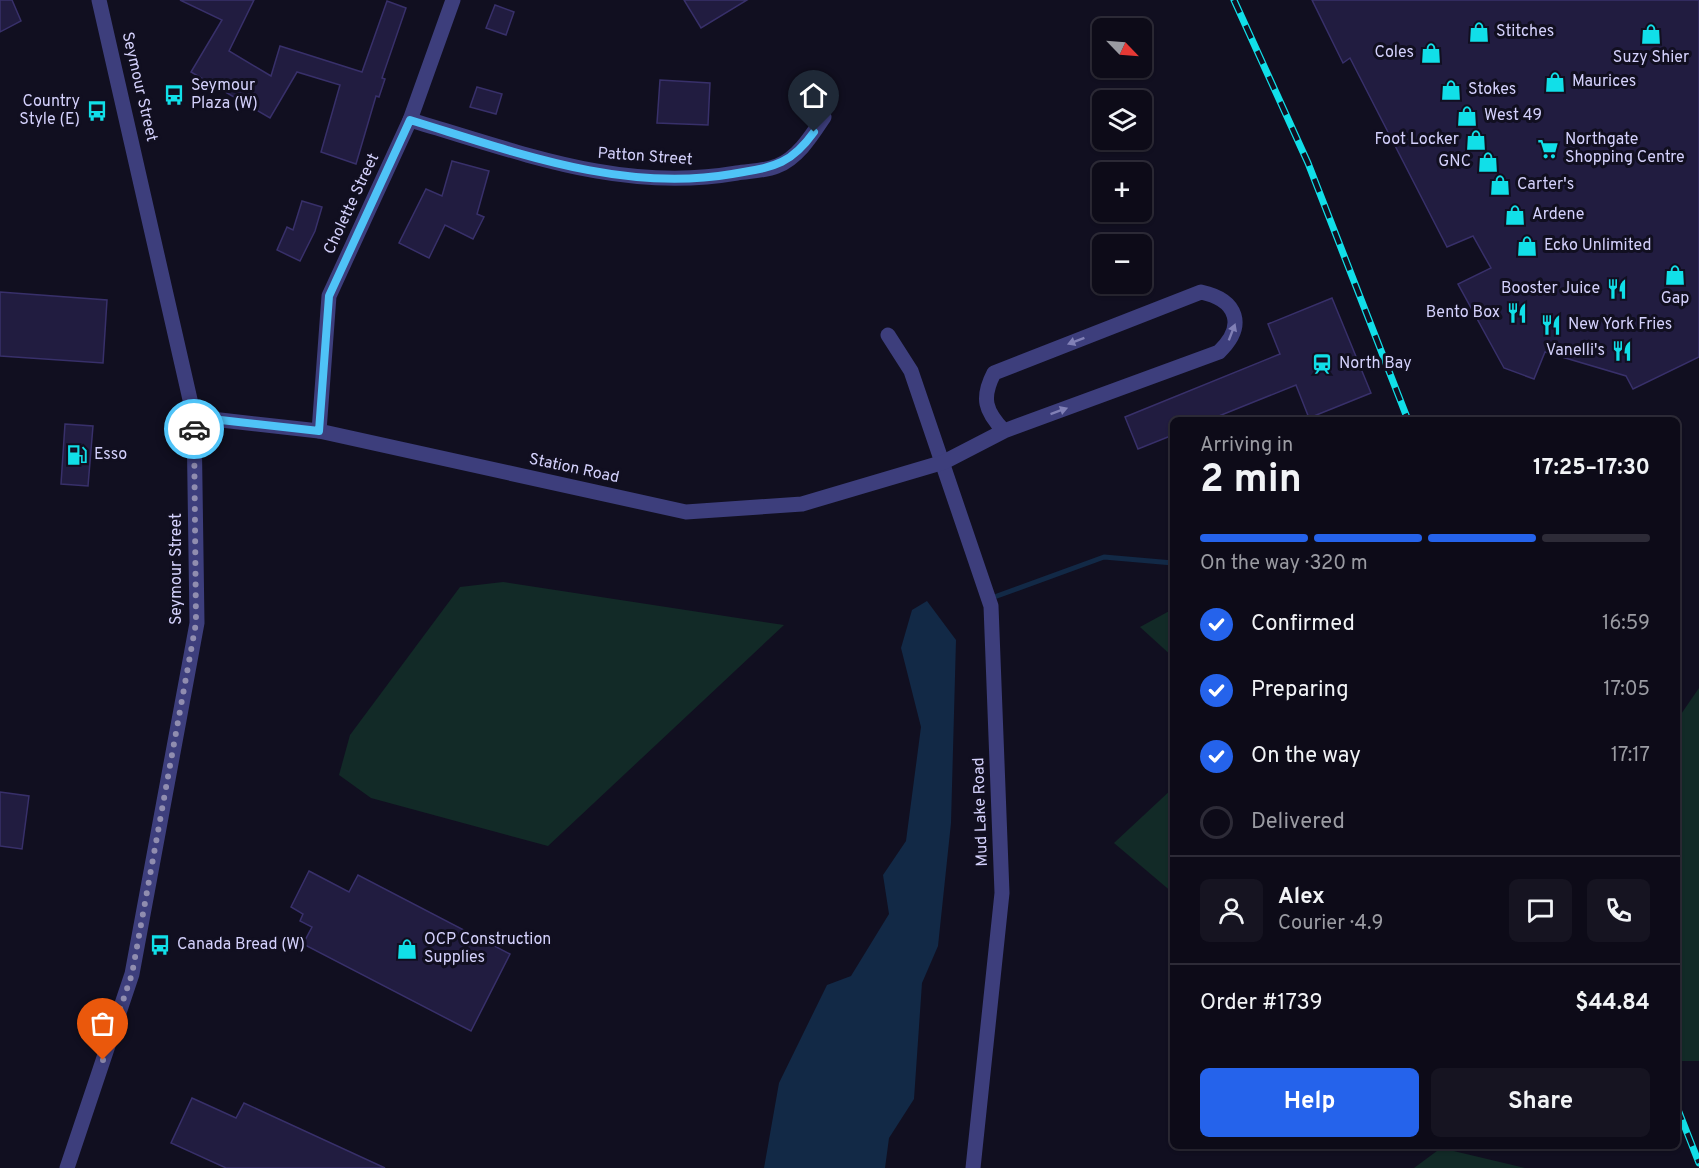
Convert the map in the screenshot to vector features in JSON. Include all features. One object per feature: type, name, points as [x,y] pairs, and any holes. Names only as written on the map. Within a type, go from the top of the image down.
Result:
[{"type":"street","name":"Seymour Street","points":[[67,1168],[132,974],[196,623],[194,417],[99,0]]},
{"type":"street","name":"Cholette Street","points":[[319,431],[329,296],[410,120],[453,0]]},
{"type":"street","name":"Patton Street","points":[[410,120],[588,171],[620,177],[690,180],[778,166],[803,147],[824,117]]},
{"type":"street","name":"Station Road","points":[[194,417],[319,431],[686,512],[802,504],[944,462],[1004,431],[1218,352],[1229,342],[1237,325],[1233,311],[1225,302],[1202,292],[994,373],[986,388],[986,404],[991,417],[1004,431]]},
{"type":"street","points":[[888,335],[911,371],[944,462]]},
{"type":"street","name":"Mud Lake Road","points":[[944,462],[991,606],[1002,893],[973,1168]]},
{"type":"green space","points":[[503,582],[784,625],[548,846],[371,798],[339,775],[350,735],[460,587]]},
{"type":"green space","points":[[1170,611],[1170,654],[1140,627]]},
{"type":"green space","points":[[1699,688],[1699,1061],[1680,1061],[1680,716]]},
{"type":"green space","points":[[1170,791],[1170,890],[1114,843]]},
{"type":"green space","points":[[1440,1149],[1445,1149],[1525,1168],[1414,1168]]},
{"type":"water","points":[[927,601],[956,640],[951,823],[938,946],[922,983],[914,1099],[889,1138],[885,1168],[764,1168],[779,1083],[827,985],[851,976],[889,914],[883,875],[906,841],[921,727],[901,648],[912,610]]},
{"type":"building","points":[[0,0],[12,0],[21,21],[0,32]]},
{"type":"building","points":[[180,0],[254,0],[229,51],[271,76],[280,46],[362,72],[387,1],[406,8],[356,164],[321,152],[340,85],[297,72],[270,118],[191,72],[222,20]]},
{"type":"building","points":[[684,0],[747,0],[701,28]]},
{"type":"building","name":"Northgate Shopping Centre","points":[[1312,0],[1699,0],[1699,357],[1633,389],[1626,376],[1545,352],[1534,379],[1504,368],[1458,284],[1491,268],[1473,236],[1447,247],[1350,58],[1343,63]]},
{"type":"building","points":[[495,5],[514,12],[506,35],[486,28]]},
{"type":"building","points":[[660,80],[710,83],[708,125],[657,123]]},
{"type":"building","points":[[477,87],[502,94],[496,114],[470,107]]},
{"type":"building","points":[[452,161],[489,171],[477,214],[484,217],[473,239],[445,225],[429,258],[399,243],[426,189],[442,196]]},
{"type":"building","points":[[302,201],[322,207],[315,231],[300,261],[277,250],[287,227],[293,230]]},
{"type":"building","points":[[0,292],[107,300],[103,363],[0,356]]},
{"type":"building","points":[[1332,298],[1371,393],[1309,417],[1296,385],[1216,417],[1170,417],[1170,436],[1138,449],[1125,417],[1280,354],[1268,324]]},
{"type":"building","name":"Esso","points":[[65,424],[93,426],[88,486],[61,484]]},
{"type":"building","points":[[0,792],[29,796],[22,849],[0,846]]},
{"type":"building","name":"OCP Construction Supplies","points":[[309,871],[349,892],[358,875],[510,954],[471,1031],[303,944],[312,927],[300,921],[303,914],[291,907]]},
{"type":"building","points":[[192,1098],[236,1118],[244,1103],[385,1168],[226,1168],[171,1143]]},
{"type":"waterway","points":[[997,596],[1104,557],[1170,563]]},
{"type":"railway","points":[[1234,0],[1308,163],[1407,417]]},
{"type":"railway","points":[[1680,1115],[1699,1163]]},
{"type":"way so far","points":[[103,1060],[132,974],[196,623],[194,429]]},
{"type":"place","name":"Stitches","points":[[1479,32]]},
{"type":"place","name":"Suzy Shier","points":[[1651,34]]},
{"type":"place","name":"Coles","points":[[1431,53]]},
{"type":"place","name":"Maurices","points":[[1555,82]]},
{"type":"place","name":"Stokes","points":[[1451,90]]},
{"type":"place","name":"Seymour Plaza (W)","points":[[174,95]]},
{"type":"place","name":"Country Style (E)","points":[[97,111]]},
{"type":"place","name":"West 49","points":[[1467,116]]},
{"type":"place","name":"Foot Locker","points":[[1476,140]]},
{"type":"place","name":"Northgate Shopping Centre","points":[[1548,149]]},
{"type":"place","name":"GNC","points":[[1488,162]]},
{"type":"place","name":"Carter's","points":[[1500,185]]},
{"type":"place","name":"Ardene","points":[[1515,215]]},
{"type":"place","name":"Ecko Unlimited","points":[[1527,246]]},
{"type":"place","name":"Gap","points":[[1675,275]]},
{"type":"place","name":"Booster Juice","points":[[1617,289]]},
{"type":"place","name":"Bento Box","points":[[1517,313]]},
{"type":"place","name":"New York Fries","points":[[1551,325]]},
{"type":"place","name":"Vanelli's","points":[[1622,351]]},
{"type":"place","name":"North Bay","points":[[1322,364]]},
{"type":"place","name":"Esso","points":[[77,455]]},
{"type":"place","name":"Canada Bread (W)","points":[[160,945]]},
{"type":"place","name":"OCP Construction Supplies","points":[[407,949]]},
{"type":"route","points":[[194,429],[194,417],[319,431],[329,296],[410,120],[550,162],[620,177],[661,180],[717,177],[778,166],[803,147],[814,132]]}]
